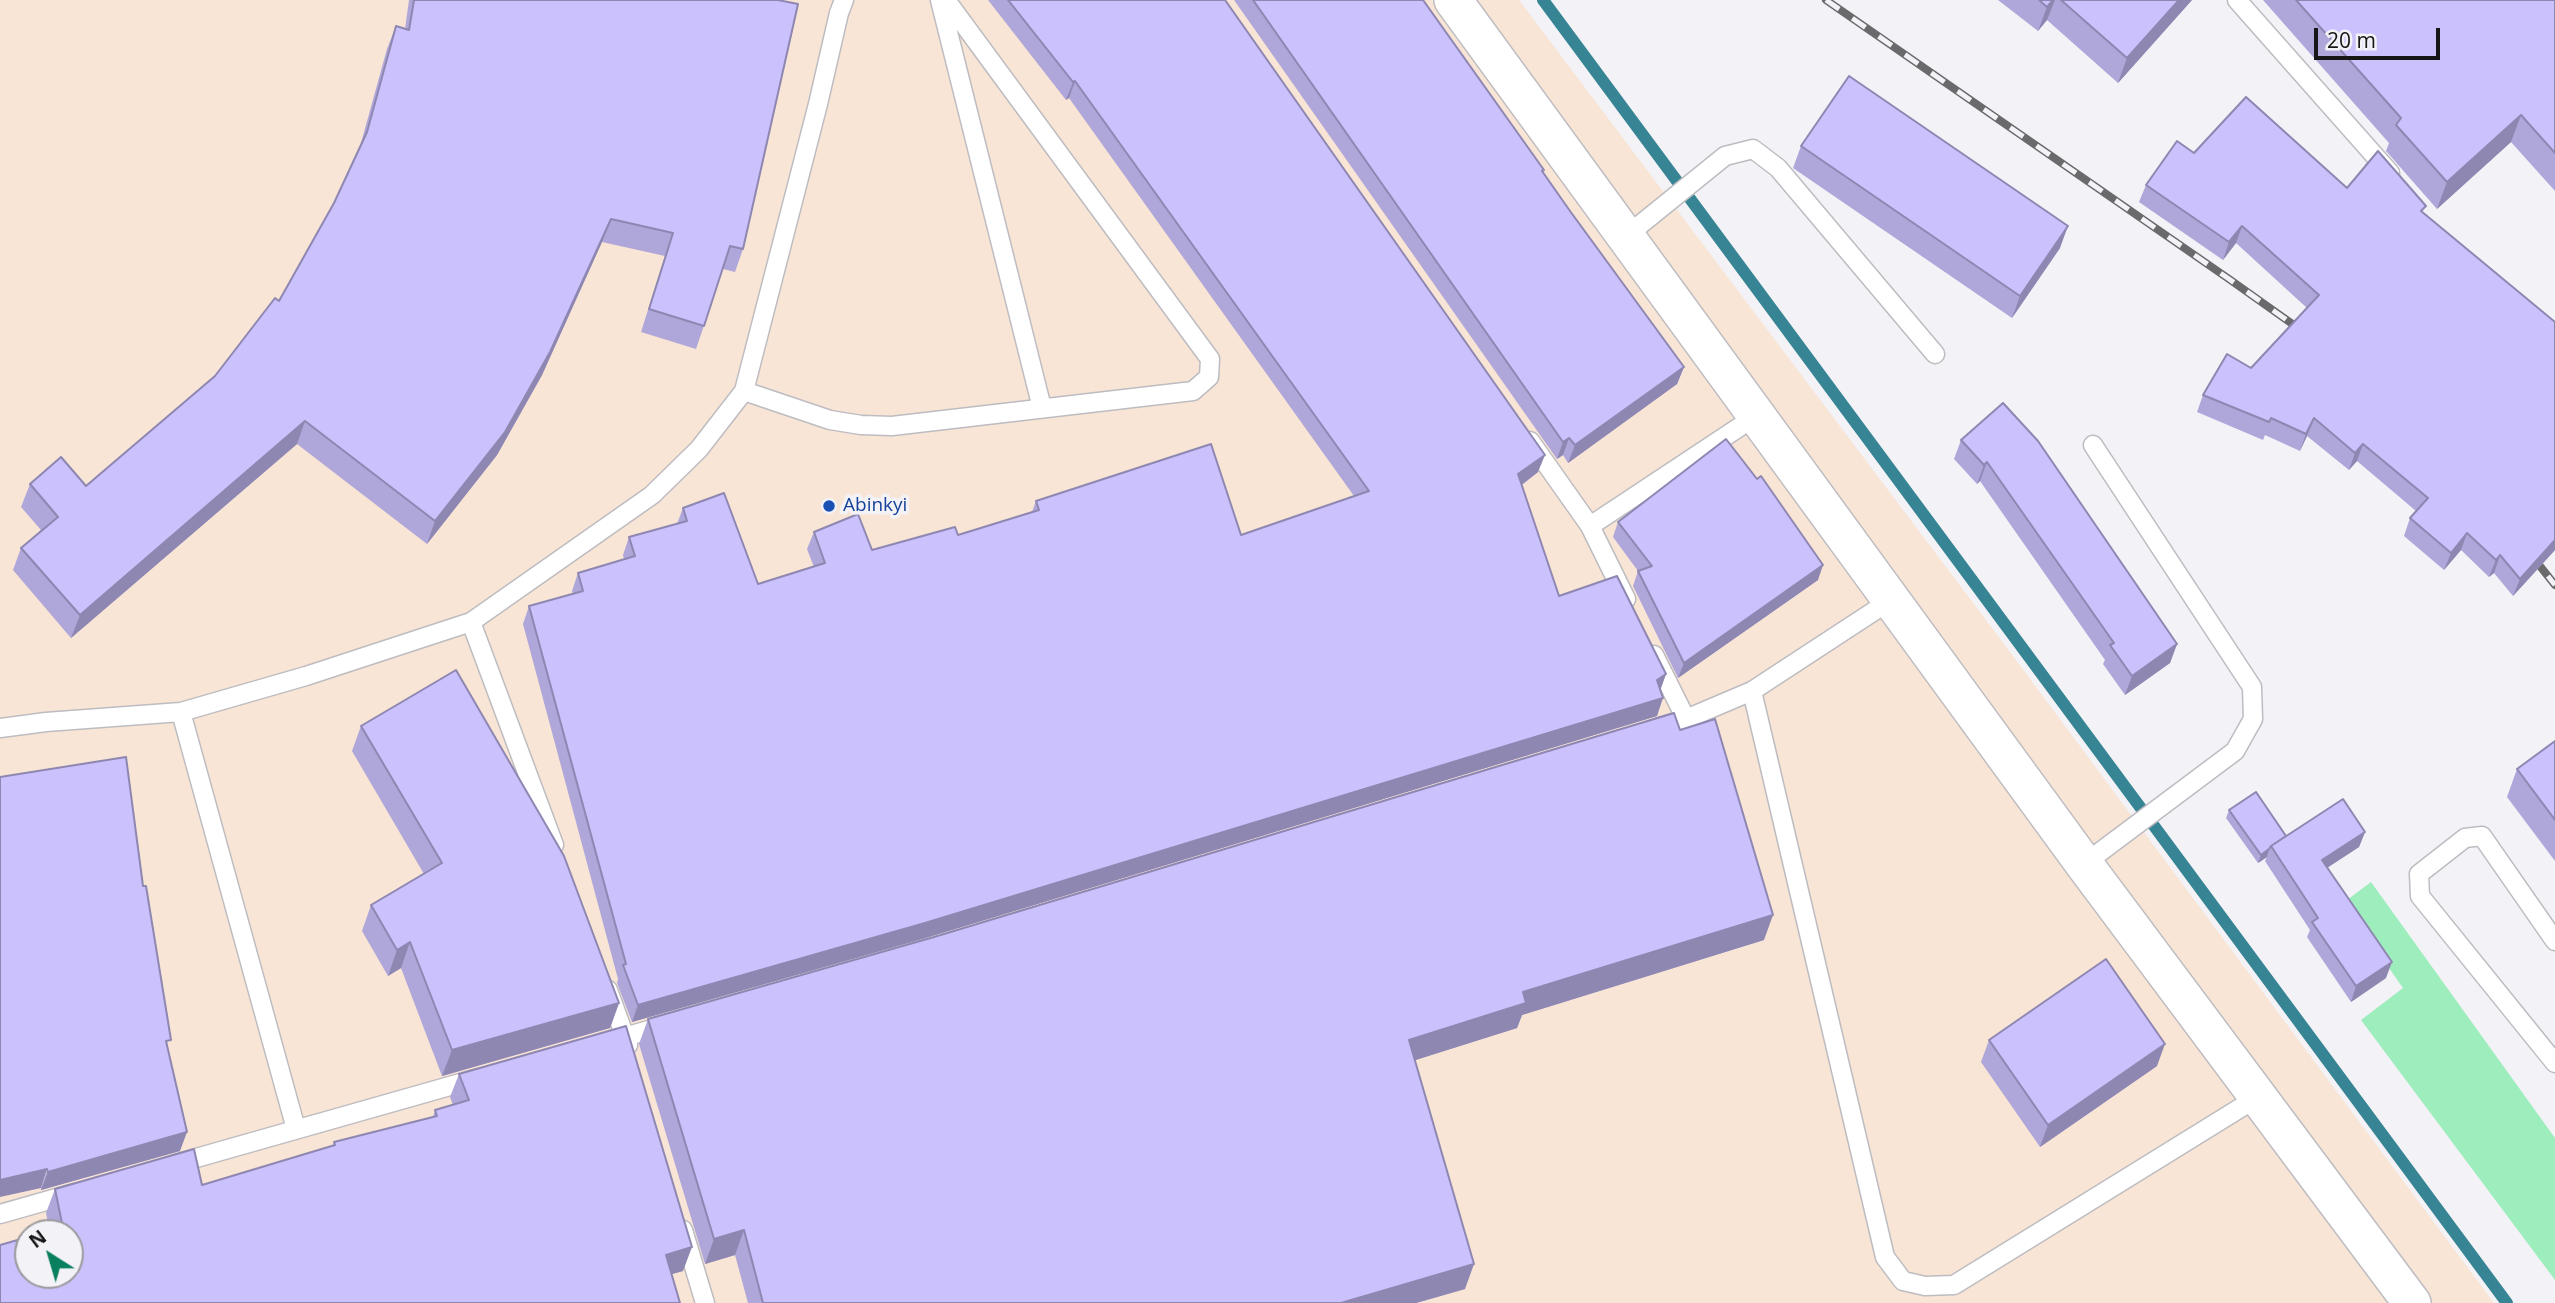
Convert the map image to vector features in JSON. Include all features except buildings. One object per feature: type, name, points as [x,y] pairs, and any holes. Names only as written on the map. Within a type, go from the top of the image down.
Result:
[{"type":"street","points":[[1453,0],[2084,864],[2412,1303]]},
{"type":"lane","points":[[0,729],[46,722],[181,712],[306,677],[471,622],[652,495],[699,449],[744,391],[844,0]]},
{"type":"lane","points":[[940,0],[1042,408]]},
{"type":"lane","points":[[744,391],[830,419],[861,425],[892,426],[1193,391],[1209,377],[1210,359],[946,0]]},
{"type":"lane","points":[[2236,0],[2402,187]]},
{"type":"lane","points":[[1625,237],[1725,156],[1753,149],[1777,167],[1935,354]]},
{"type":"lane","points":[[1590,526],[1756,416]]},
{"type":"lane","points":[[1518,423],[1590,526],[1632,610]]},
{"type":"lane","points":[[2084,864],[2235,751],[2253,719],[2252,687],[2093,445]]},
{"type":"lane","points":[[1633,735],[1686,719],[1752,691],[1891,600]]},
{"type":"lane","points":[[471,622],[558,855]]},
{"type":"lane","points":[[1644,634],[1686,719]]},
{"type":"lane","points":[[1752,691],[1885,1257],[1903,1281],[1925,1286],[1954,1284],[2258,1097]]},
{"type":"lane","points":[[181,712],[296,1129]]},
{"type":"lane","points":[[2555,942],[2482,836],[2465,838],[2419,874],[2420,896],[2555,1063]]},
{"type":"lane","points":[[601,972],[633,1063]]},
{"type":"lane","points":[[586,1048],[690,1018]]},
{"type":"lane","points":[[155,1170],[494,1073]]},
{"type":"lane","points":[[0,1214],[90,1188]]},
{"type":"lane","points":[[677,1210],[705,1303]]},
{"type":"shaded area","points":[[0,0],[1519,0],[2001,640],[2494,1303],[0,1303]]},
{"type":"green space","points":[[2371,882],[2555,1138],[2555,1280],[2361,1020],[2403,988],[2343,903]]},
{"type":"waterway","points":[[1543,0],[2507,1303]]},
{"type":"railway","points":[[1826,0],[2229,279],[2291,323],[2307,338]]},
{"type":"railway","points":[[2528,551],[2555,585]]},
{"type":"place","name":"Abinkyi","points":[[829,506]]}]
